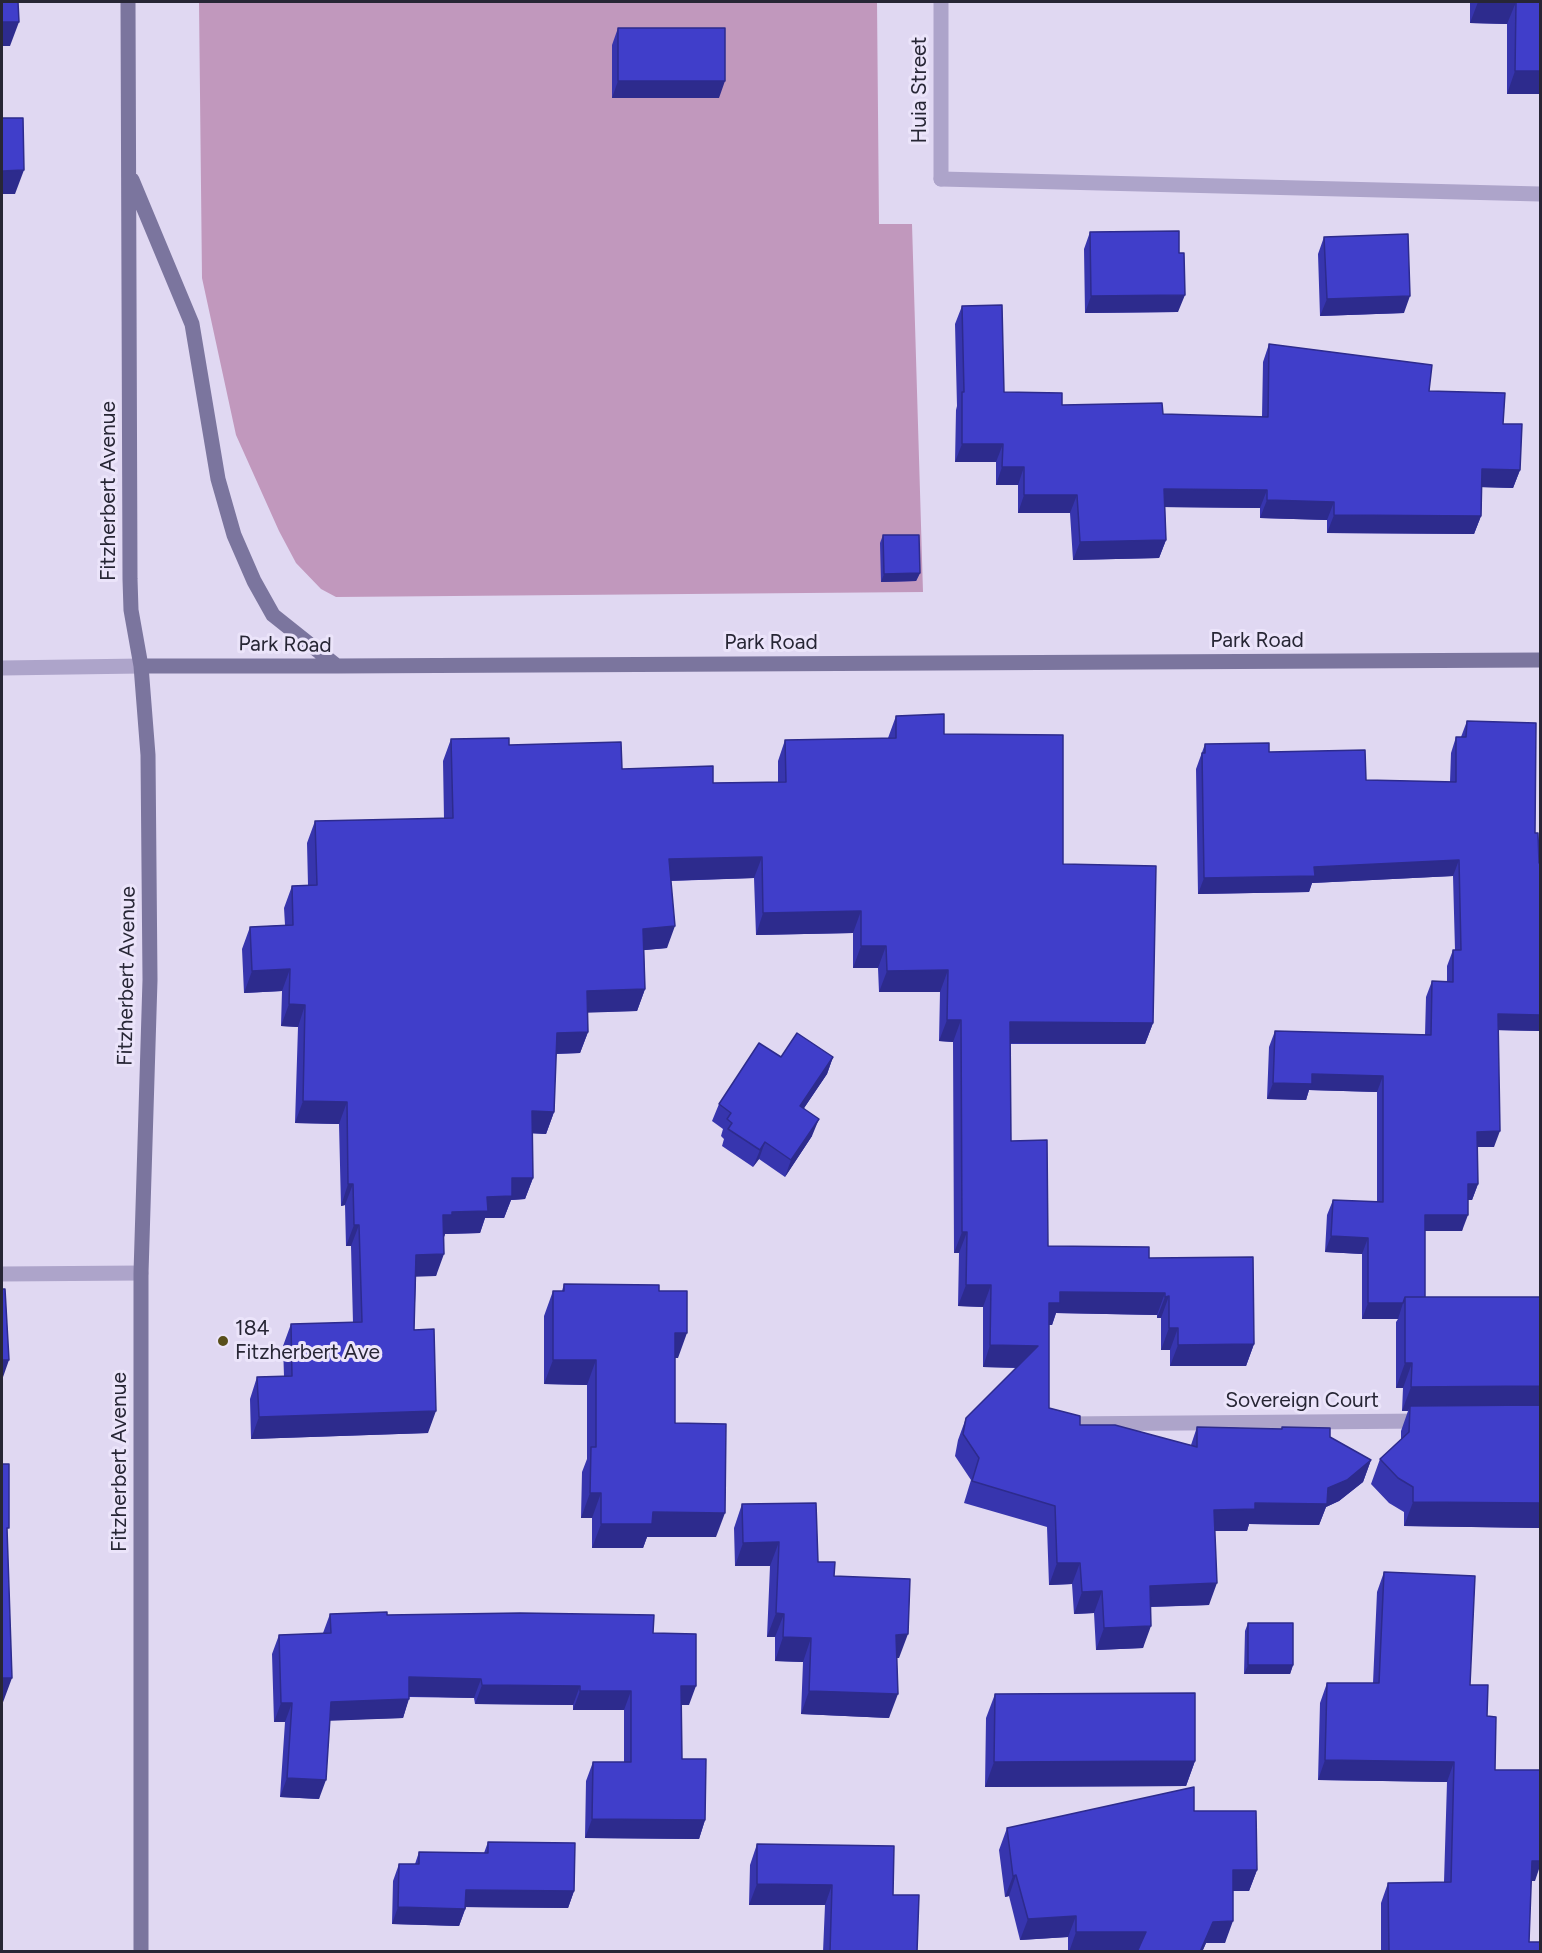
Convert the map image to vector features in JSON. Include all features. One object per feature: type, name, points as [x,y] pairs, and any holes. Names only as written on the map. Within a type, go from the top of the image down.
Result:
[{"type":"main road","name":"Fitzherbert Avenue","points":[[128,2],[130,579],[131,610],[141,666],[148,755],[150,980],[141,1273],[141,1952]]},
{"type":"main road","points":[[129,172],[192,324],[218,479],[234,535],[254,581],[273,615],[337,666]]},
{"type":"main road","name":"Park Road","points":[[141,666],[1540,660]]},
{"type":"street","name":"Huia Street","points":[[941,2],[941,179],[1540,194]]},
{"type":"street","name":"Park Road","points":[[2,668],[141,666]]},
{"type":"street","points":[[2,1274],[141,1273]]},
{"type":"street","name":"Sovereign Court","points":[[1064,1424],[1433,1421]]},
{"type":"shaded area","points":[[199,2],[877,2],[879,224],[912,224],[923,592],[336,597],[321,589],[296,563],[279,531],[236,435],[202,278]]},
{"type":"building","points":[[2,2],[18,2],[19,22],[2,22]]},
{"type":"building","points":[[1516,2],[1540,2],[1540,71],[1515,71]]},
{"type":"building","points":[[618,28],[725,28],[725,81],[618,81]]},
{"type":"building","points":[[2,118],[23,118],[24,170],[2,171]]},
{"type":"building","points":[[1179,231],[1179,253],[1184,253],[1185,295],[1091,296],[1090,232]]},
{"type":"building","points":[[1408,234],[1410,296],[1327,299],[1324,237]]},
{"type":"building","points":[[1002,305],[1004,392],[1062,393],[1062,405],[1162,403],[1163,414],[1268,417],[1269,344],[1432,365],[1429,391],[1505,393],[1503,424],[1522,424],[1520,470],[1482,469],[1481,516],[1334,515],[1334,502],[1267,500],[1267,490],[1164,489],[1166,540],[1080,542],[1077,495],[1024,495],[1024,467],[1002,467],[1003,444],[962,444],[962,392],[964,392],[962,306]]},
{"type":"building","points":[[883,535],[919,535],[920,573],[884,574]]},
{"type":"building","points":[[944,714],[944,734],[1063,735],[1063,864],[1156,866],[1153,1023],[1010,1022],[1011,1141],[1047,1140],[1048,1246],[1149,1247],[1149,1258],[1253,1257],[1254,1344],[1178,1345],[1178,1328],[1169,1328],[1169,1296],[1165,1297],[1165,1293],[1060,1292],[1060,1303],[1049,1303],[1049,1408],[1080,1416],[1080,1425],[1115,1425],[1197,1447],[1197,1427],[1330,1428],[1330,1437],[1371,1460],[1347,1480],[1328,1488],[1327,1504],[1255,1503],[1255,1509],[1214,1510],[1217,1583],[1150,1586],[1151,1626],[1104,1628],[1102,1591],[1082,1592],[1080,1563],[1057,1563],[1055,1506],[972,1481],[979,1458],[963,1434],[966,1418],[1038,1346],[990,1345],[991,1285],[966,1285],[967,1232],[962,1232],[961,1020],[947,1020],[948,970],[887,971],[886,946],[861,946],[861,911],[763,913],[762,857],[669,859],[675,926],[643,929],[645,989],[587,991],[588,1032],[557,1033],[554,1112],[532,1111],[533,1178],[512,1178],[512,1196],[487,1197],[488,1211],[452,1212],[452,1215],[443,1215],[444,1254],[416,1255],[414,1330],[434,1329],[436,1411],[259,1417],[257,1377],[292,1376],[291,1324],[362,1322],[359,1225],[354,1225],[353,1184],[348,1184],[347,1102],[303,1101],[305,1005],[289,1004],[290,969],[252,971],[250,927],[293,925],[292,886],[317,885],[315,821],[453,818],[451,739],[509,738],[509,745],[621,742],[622,769],[713,766],[713,783],[786,782],[785,740],[896,738],[896,716]]},
{"type":"building","points":[[1467,721],[1536,723],[1535,833],[1538,833],[1540,863],[1540,1015],[1498,1014],[1500,1131],[1477,1132],[1478,1184],[1468,1184],[1468,1215],[1425,1215],[1425,1297],[1405,1297],[1403,1303],[1368,1303],[1368,1238],[1331,1236],[1333,1200],[1383,1202],[1383,1076],[1312,1074],[1312,1084],[1273,1083],[1275,1031],[1431,1035],[1432,981],[1453,982],[1453,950],[1461,950],[1459,860],[1314,867],[1315,876],[1204,878],[1202,753],[1205,753],[1205,744],[1269,743],[1269,752],[1365,750],[1366,780],[1456,782],[1456,737],[1466,737]]},
{"type":"building","points":[[797,1033],[833,1057],[800,1106],[819,1119],[791,1160],[765,1142],[760,1150],[728,1129],[732,1123],[727,1119],[731,1113],[719,1104],[759,1043],[781,1057]]},
{"type":"building","points":[[564,1284],[659,1285],[659,1291],[687,1291],[687,1333],[675,1333],[675,1423],[726,1424],[725,1513],[653,1512],[652,1524],[601,1524],[601,1493],[590,1493],[591,1447],[596,1447],[596,1360],[553,1360],[553,1291],[564,1291]]},
{"type":"building","points":[[2,1289],[5,1289],[9,1360],[2,1360]]},
{"type":"building","points":[[1405,1297],[1540,1297],[1540,1386],[1411,1387],[1412,1363],[1405,1363]]},
{"type":"building","points":[[1540,1405],[1540,1503],[1413,1502],[1413,1487],[1398,1478],[1380,1459],[1409,1432],[1410,1406]]},
{"type":"building","points":[[2,1464],[9,1464],[9,1528],[7,1528],[12,1678],[2,1678]]},
{"type":"building","points":[[816,1503],[818,1562],[835,1562],[834,1576],[910,1579],[908,1634],[896,1635],[898,1694],[809,1691],[811,1638],[783,1637],[784,1614],[776,1613],[779,1542],[743,1543],[742,1504]]},
{"type":"building","points":[[1384,1572],[1475,1576],[1470,1685],[1488,1685],[1487,1716],[1496,1717],[1495,1770],[1540,1770],[1540,1861],[1532,1861],[1529,1942],[1540,1942],[1540,1952],[1389,1952],[1388,1883],[1451,1882],[1454,1762],[1325,1760],[1327,1683],[1379,1683]]},
{"type":"building","points":[[387,1612],[387,1615],[520,1613],[654,1615],[653,1633],[696,1634],[696,1686],[681,1686],[682,1759],[706,1759],[705,1820],[592,1819],[593,1762],[631,1762],[631,1691],[580,1691],[580,1686],[482,1685],[481,1679],[409,1677],[409,1699],[331,1702],[326,1780],[287,1778],[292,1703],[281,1703],[279,1635],[331,1633],[330,1614]]},
{"type":"building","points":[[1248,1623],[1293,1623],[1293,1665],[1248,1665]]},
{"type":"building","points":[[1195,1693],[1195,1761],[994,1762],[995,1694]]},
{"type":"building","points":[[1194,1787],[1194,1811],[1256,1811],[1257,1870],[1233,1870],[1233,1921],[1213,1922],[1200,1952],[1137,1952],[1146,1932],[1076,1932],[1076,1916],[1028,1919],[1016,1875],[1013,1876],[1007,1828]]},
{"type":"building","points":[[488,1842],[575,1843],[574,1891],[466,1890],[465,1909],[398,1907],[399,1864],[419,1864],[419,1852],[488,1853]]},
{"type":"building","points":[[757,1844],[894,1846],[893,1895],[919,1895],[917,1952],[830,1952],[832,1885],[757,1884]]},
{"type":"place","name":"184 Fitzherbert Ave","points":[[223,1341]]}]
